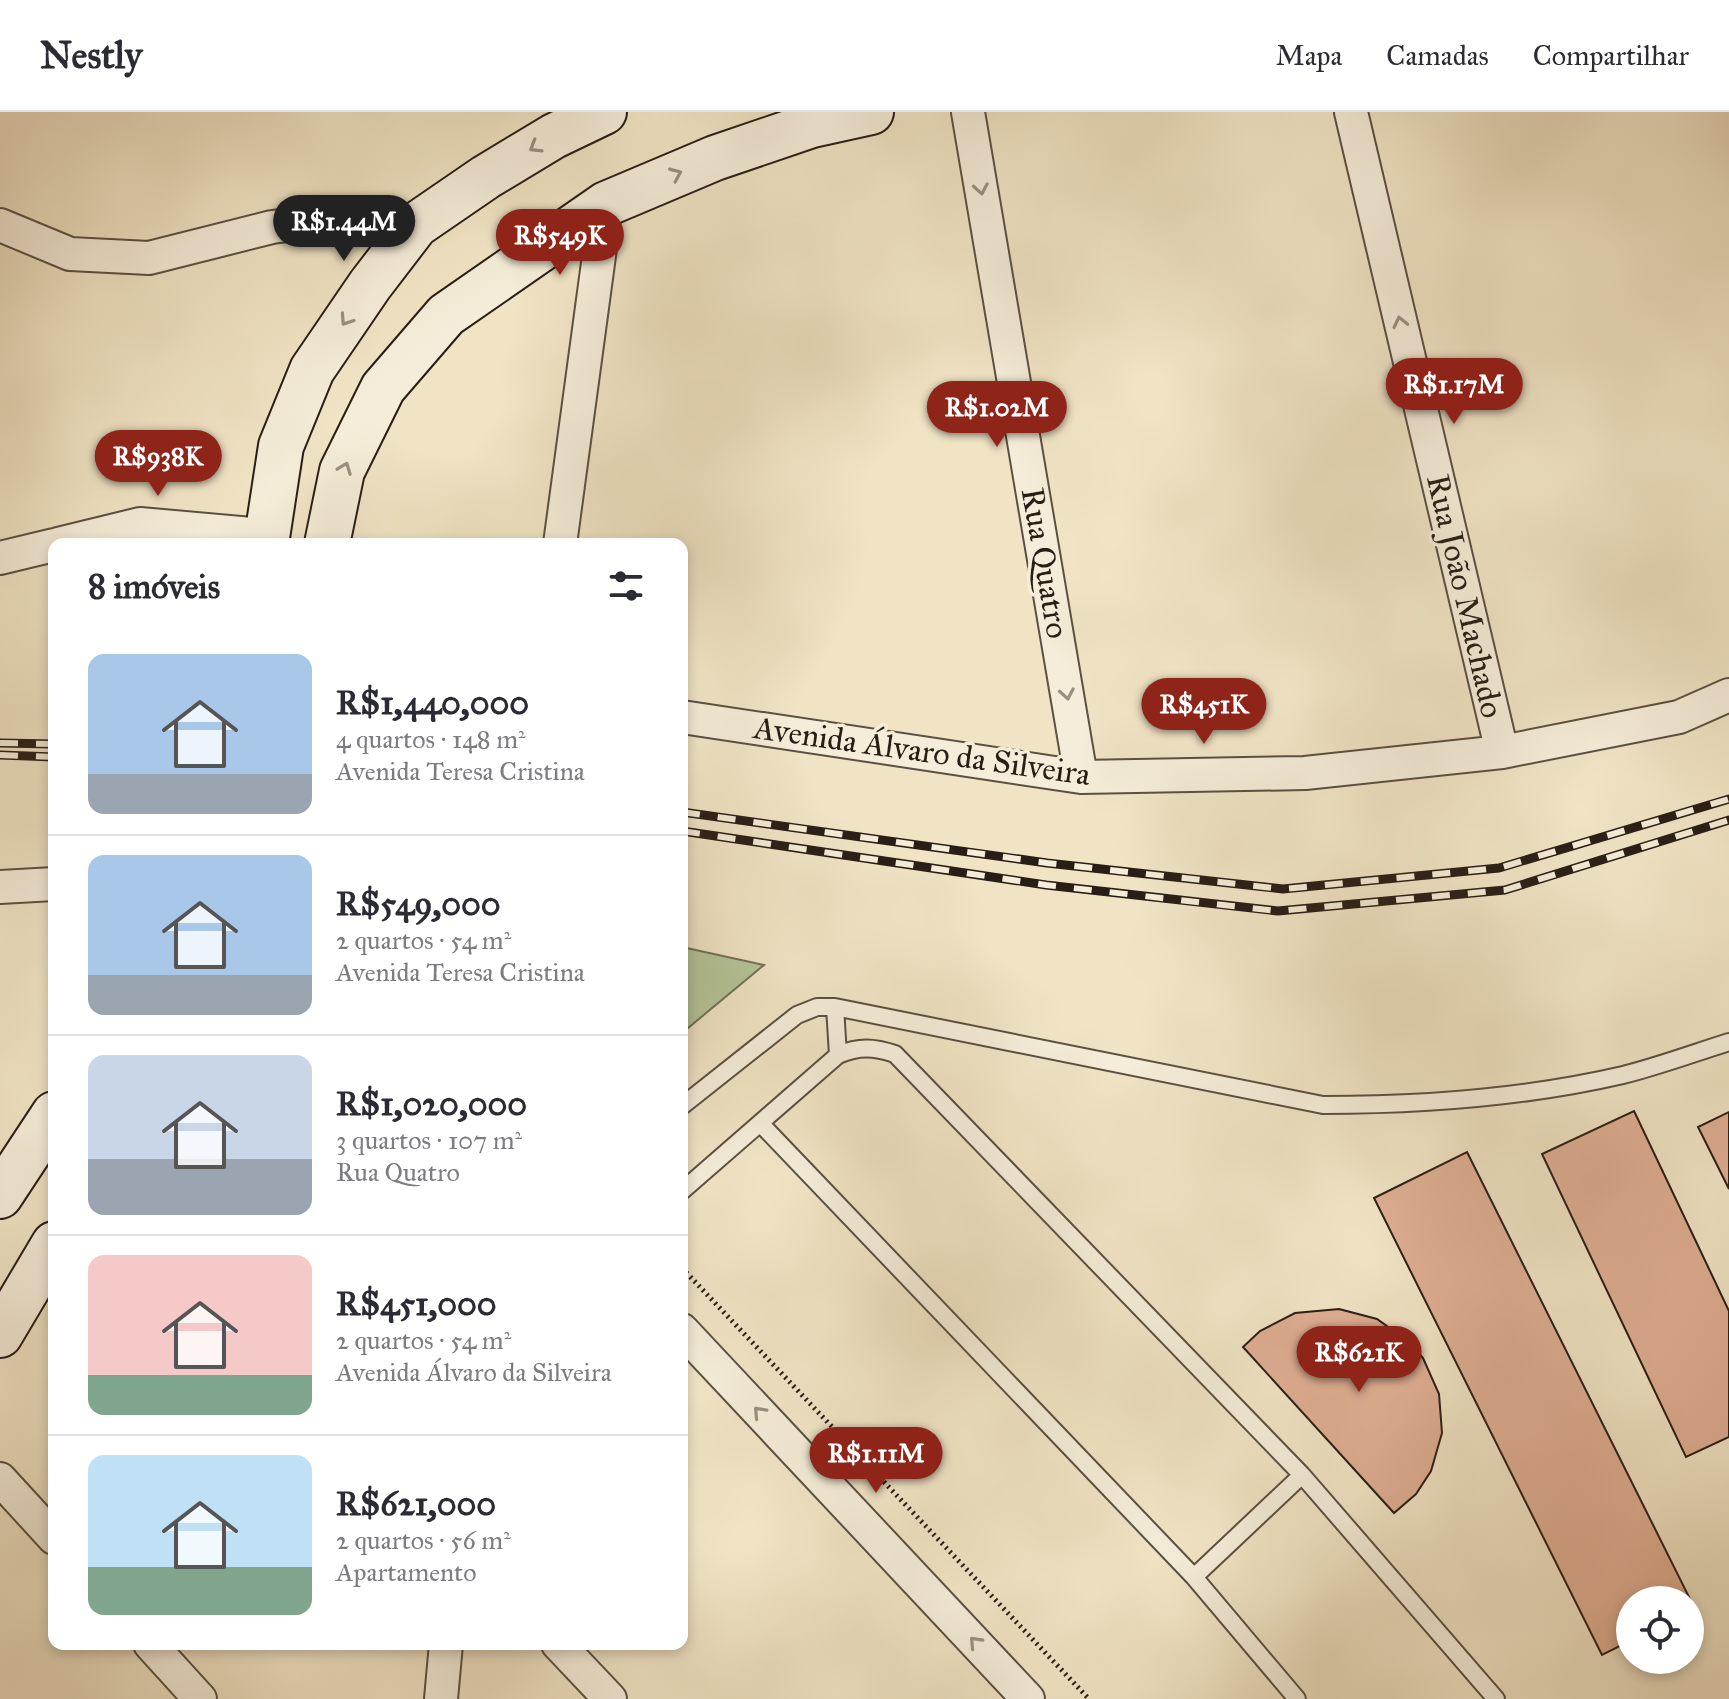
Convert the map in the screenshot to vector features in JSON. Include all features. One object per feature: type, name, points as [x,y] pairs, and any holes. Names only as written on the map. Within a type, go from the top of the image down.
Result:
[{"type":"main road","points":[[265,538],[281,446],[312,370],[370,285],[416,225],[554,136],[604,112]]},
{"type":"main road","points":[[328,538],[342,471],[383,388],[446,315],[606,204],[715,158],[812,125],[871,112]]},
{"type":"main road","points":[[0,1196],[48,1123]]},
{"type":"main road","points":[[0,1335],[48,1254]]},
{"type":"street","name":"Rua Quatro","points":[[968,112],[1081,777]]},
{"type":"street","name":"Rua João Machado","points":[[1351,112],[1502,752]]},
{"type":"street","points":[[561,538],[606,204]]},
{"type":"street","points":[[0,225],[70,254],[149,258],[272,227],[343,218],[416,225]]},
{"type":"street","points":[[81,538],[140,524],[257,538]]},
{"type":"street","points":[[0,558],[48,546]]},
{"type":"street","name":"Avenida Álvaro da Silveira","points":[[688,718],[1081,777],[1305,773],[1502,752],[1679,717],[1729,695]]},
{"type":"street","points":[[0,887],[48,884]]},
{"type":"street","points":[[688,1336],[1028,1699]]},
{"type":"street","points":[[0,1479],[48,1531]]},
{"type":"street","points":[[155,1650],[200,1699]]},
{"type":"street","points":[[441,1699],[445,1650]]},
{"type":"street","points":[[564,1650],[610,1699]]},
{"type":"lane","points":[[688,1101],[797,1015],[817,1007],[835,1007],[1323,1105],[1400,1105],[1506,1096],[1624,1074],[1729,1042]]},
{"type":"lane","points":[[835,1007],[838,1055]]},
{"type":"lane","points":[[688,1186],[838,1055],[865,1047],[895,1054],[1302,1475],[1496,1699]]},
{"type":"lane","points":[[760,1123],[1194,1577],[1297,1699]]},
{"type":"lane","points":[[1194,1577],[1302,1475]]},
{"type":"path","points":[[688,1274],[1089,1699]]},
{"type":"green space","points":[[688,948],[764,965],[688,1028]]},
{"type":"building","points":[[1634,1111],[1729,1311],[1729,1437],[1686,1457],[1542,1154]]},
{"type":"building","points":[[1729,1112],[1729,1189],[1698,1127]]},
{"type":"building","points":[[1467,1152],[1684,1586],[1616,1586],[1616,1648],[1602,1655],[1374,1198]]},
{"type":"building","points":[[1339,1309],[1377,1319],[1409,1342],[1423,1358],[1439,1394],[1442,1433],[1431,1471],[1416,1494],[1394,1513],[1243,1347],[1260,1331],[1295,1313]]},
{"type":"railway","points":[[0,743],[48,744]]},
{"type":"railway","points":[[0,755],[48,757]]},
{"type":"railway","points":[[688,813],[1047,863],[1283,889],[1499,868],[1729,799]]},
{"type":"railway","points":[[688,832],[1046,885],[1278,911],[1505,890],[1729,820]]}]
